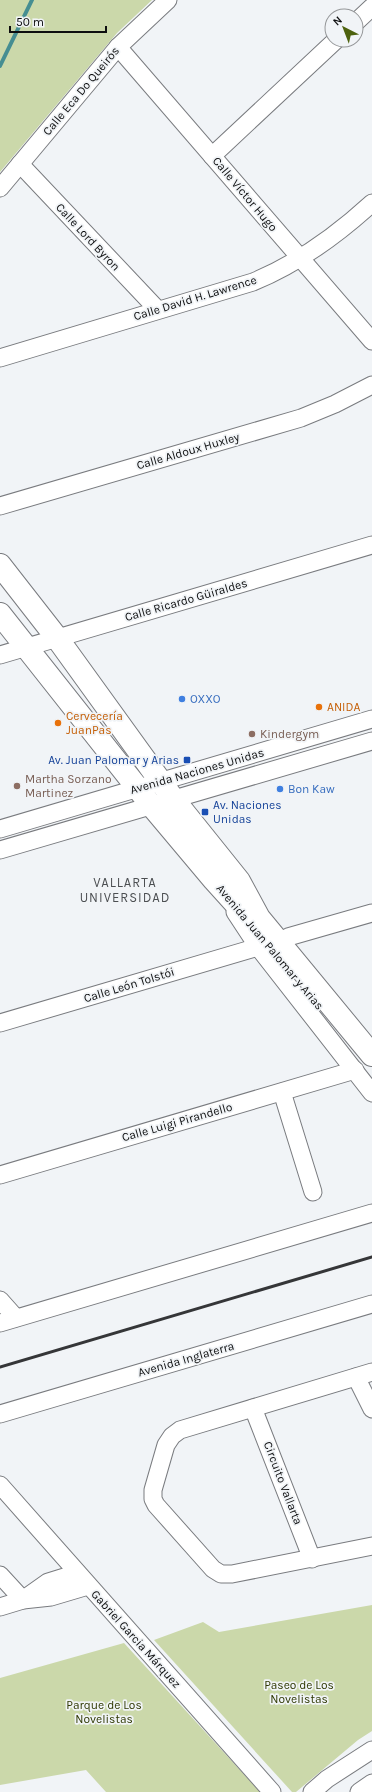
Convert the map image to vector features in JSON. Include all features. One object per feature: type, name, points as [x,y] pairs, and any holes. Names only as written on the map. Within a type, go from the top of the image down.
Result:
[{"type":"main road","points":[[0,565],[57,638],[174,800],[239,881]]},
{"type":"main road","points":[[0,614],[151,805],[214,880]]},
{"type":"main road","name":"Avenida Juan Palomar y Arias","points":[[214,880],[256,927],[363,1071]]},
{"type":"main road","name":"Avenida Juan Palomar y Arias","points":[[239,881],[259,918],[372,1055]]},
{"type":"street","name":"Calle Eca Do Queirós","points":[[0,188],[118,47],[168,0]]},
{"type":"street","points":[[364,14],[372,7]]},
{"type":"street","name":"Calle Víctor Hugo","points":[[118,47],[372,341]]},
{"type":"street","points":[[212,156],[327,48]]},
{"type":"street","name":"Calle Lord Byron","points":[[20,164],[157,309]]},
{"type":"street","name":"Calle David H. Lawrence","points":[[0,358],[157,309],[254,282],[277,272],[300,259],[346,227],[372,203]]},
{"type":"street","name":"Calle Aldoux Huxley","points":[[0,506],[301,418],[335,404],[372,385]]},
{"type":"street","name":"Calle Ricardo Güiraldes","points":[[0,655],[372,545]]},
{"type":"street","name":"Avenida Naciones Unidas","points":[[0,829],[372,719]]},
{"type":"street","name":"Avenida Naciones Unidas","points":[[0,850],[372,741]]},
{"type":"street","name":"Avenida Juan Palomar y Arias","points":[[214,880],[258,946],[363,1071],[372,1093]]},
{"type":"street","name":"Avenida Juan Palomar y Arias","points":[[239,881],[288,937],[372,1042]]},
{"type":"street","points":[[288,937],[372,913]]},
{"type":"street","name":"Calle León Tolstói","points":[[0,1023],[258,946]]},
{"type":"street","name":"Calle Luigi Pirandello","points":[[0,1175],[282,1092],[363,1071]]},
{"type":"street","points":[[282,1092],[313,1192]]},
{"type":"street","points":[[0,1300],[8,1321],[372,1213]]},
{"type":"street","name":"Avenida Inglaterra","points":[[0,1414],[372,1304]]},
{"type":"street","points":[[372,1372],[180,1430],[172,1436],[166,1445],[153,1490],[153,1498],[156,1505],[213,1569],[221,1574],[232,1574],[372,1546]]},
{"type":"street","points":[[356,1377],[372,1409]]},
{"type":"street","name":"Circuito Vallarta","points":[[253,1408],[312,1559]]},
{"type":"street","name":"Gabriel Garcia Márquez","points":[[0,1486],[272,1792]]},
{"type":"street","points":[[22,1600],[48,1582],[77,1573]]},
{"type":"street","points":[[0,1575],[22,1600]]},
{"type":"street","points":[[0,1607],[22,1600],[51,1597],[88,1586]]},
{"type":"street","points":[[312,1792],[327,1780],[372,1750]]},
{"type":"street","points":[[359,1792],[372,1783]]},
{"type":"green space","points":[[0,0],[152,0],[117,33],[0,172]]},
{"type":"green space","name":"Paseo de Los Novelistas","points":[[372,1605],[372,1731],[358,1740],[296,1792],[292,1792],[154,1640],[203,1622],[219,1632]]},
{"type":"green space","name":"Parque de Los Novelistas","points":[[124,1643],[260,1792],[106,1792],[86,1770],[0,1785],[0,1678]]},
{"type":"waterway","points":[[0,66],[32,0]]},
{"type":"railway","points":[[0,1367],[372,1257]]},
{"type":"place","name":"OXXO","points":[[182,699]]},
{"type":"place","name":"ANIDA","points":[[319,707]]},
{"type":"place","name":"Cervecería JuanPas","points":[[58,723]]},
{"type":"place","name":"Kindergym","points":[[252,734]]},
{"type":"place","name":"Av. Juan Palomar y Arias","points":[[187,760]]},
{"type":"place","name":"Martha Sorzano Martinez","points":[[17,786]]},
{"type":"place","name":"Bon Kaw","points":[[280,789]]},
{"type":"place","name":"Av. Naciones Unidas","points":[[205,812]]},
{"type":"district","name":"VALLARTA UNIVERSIDAD","points":[[125,890]]}]
